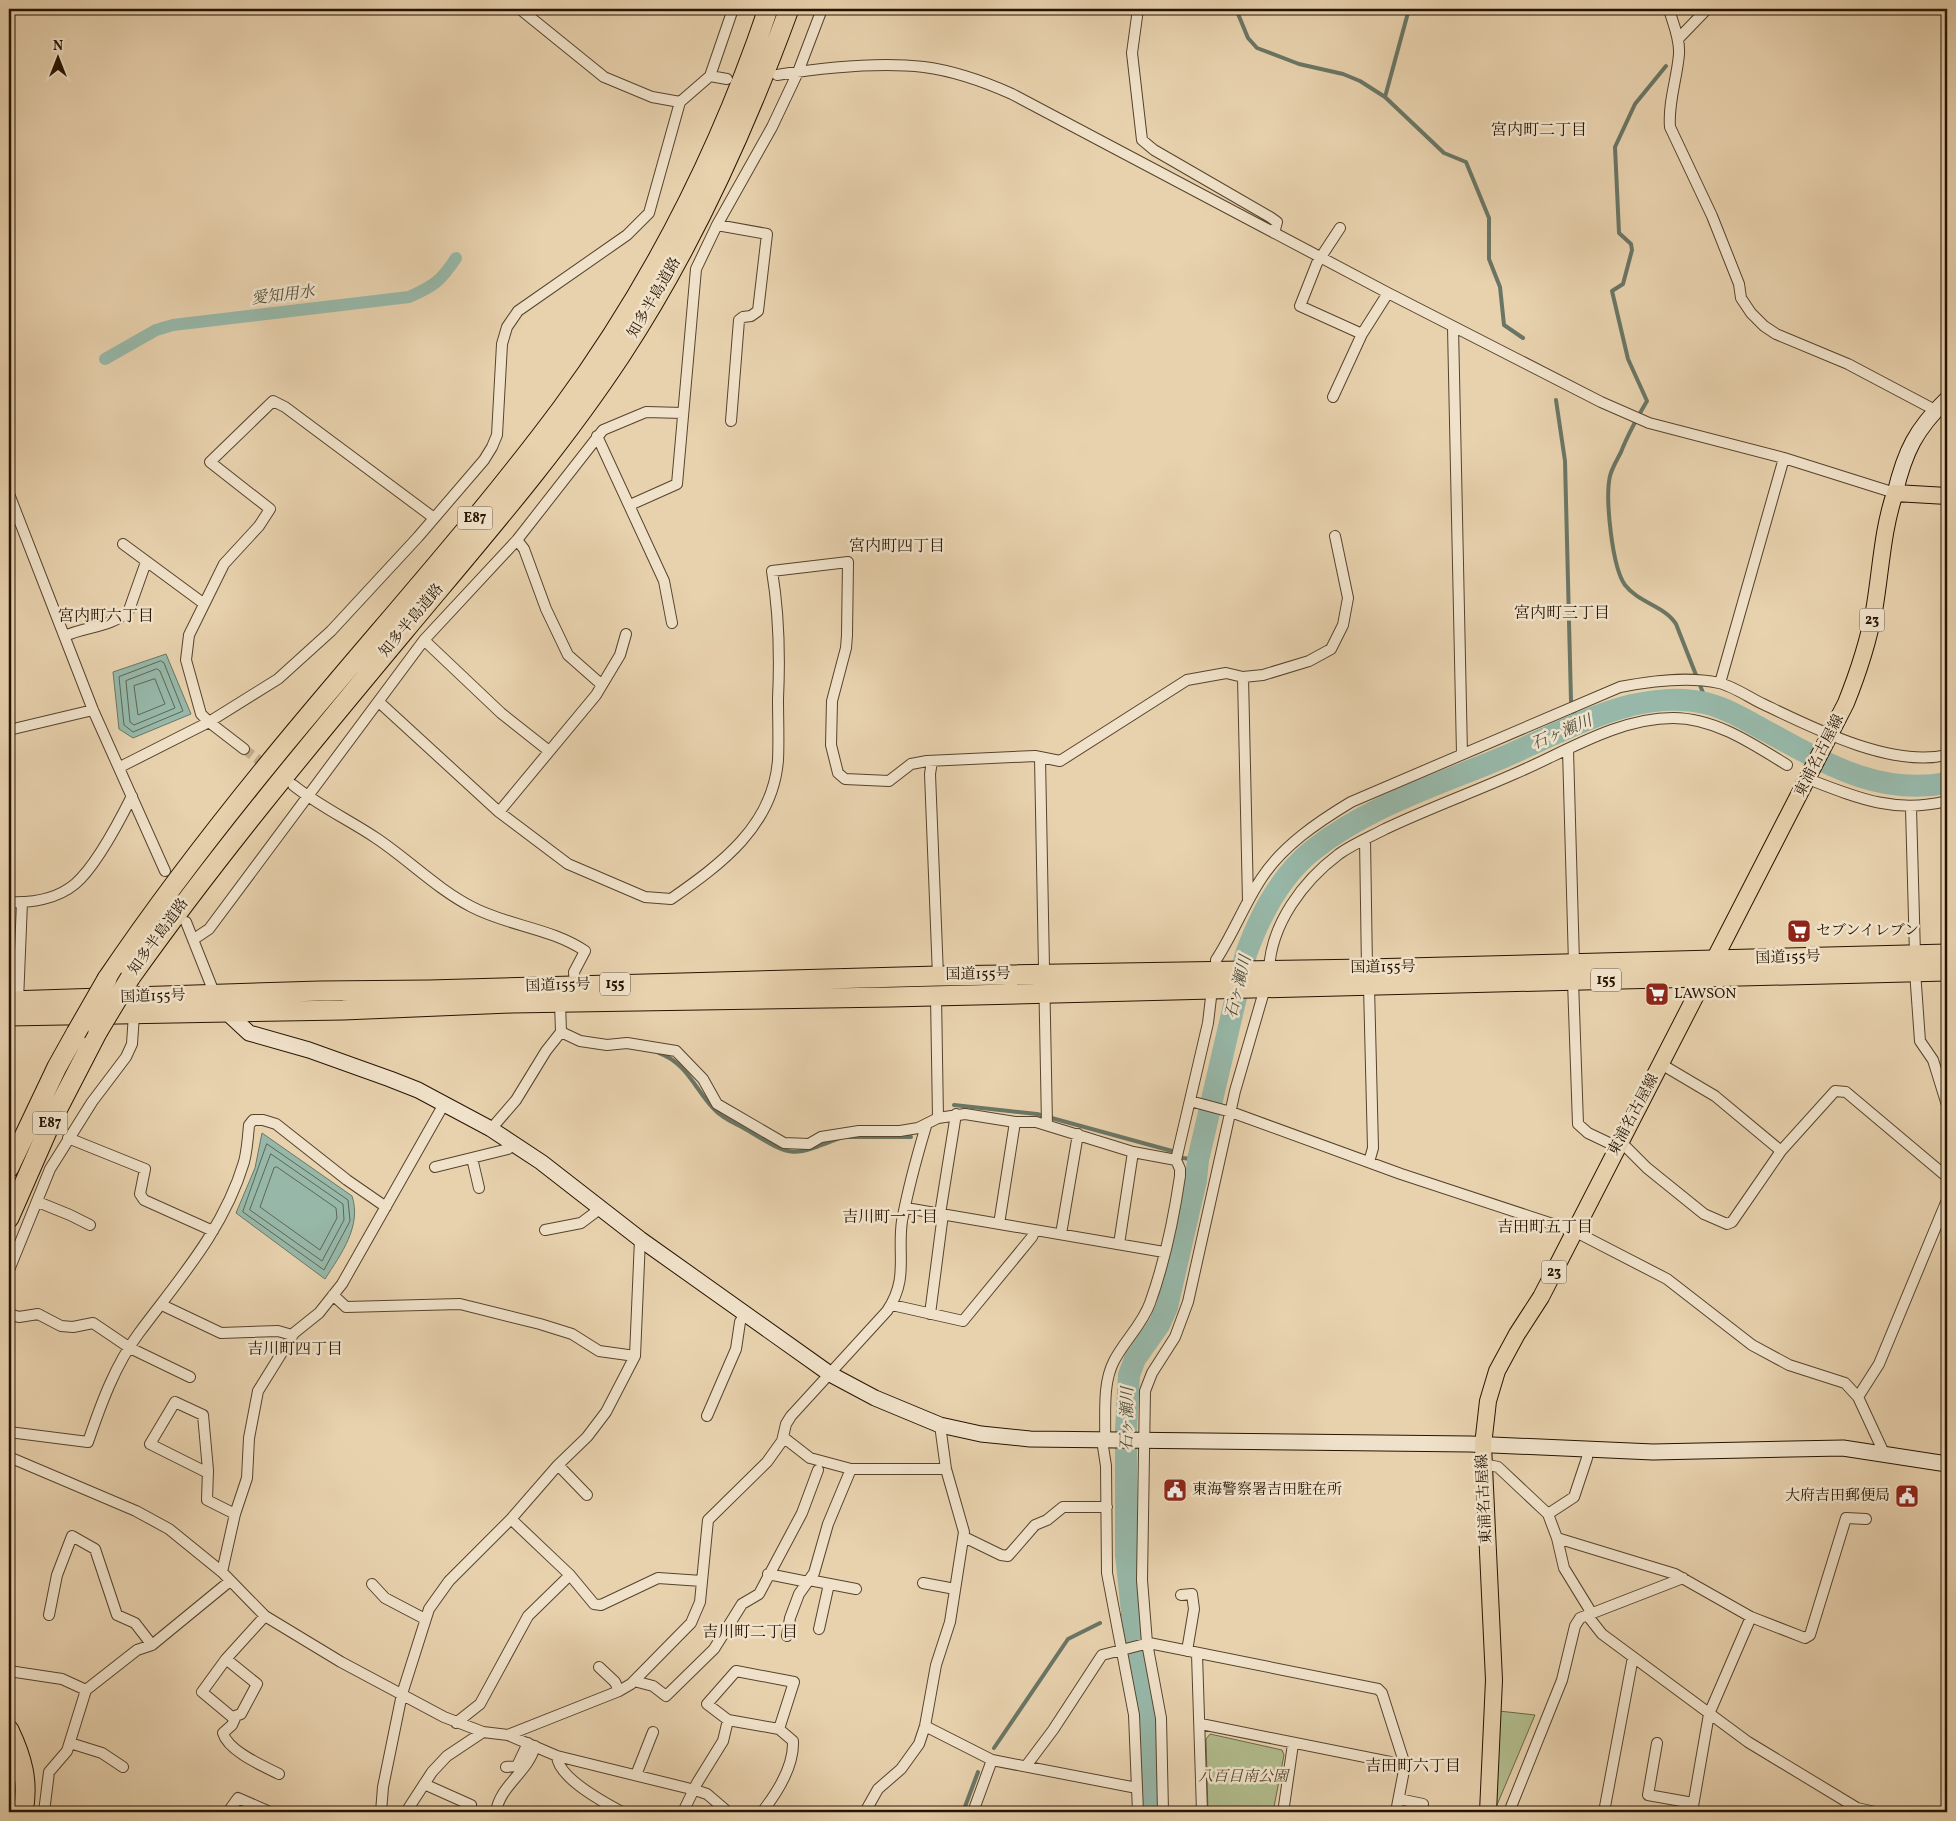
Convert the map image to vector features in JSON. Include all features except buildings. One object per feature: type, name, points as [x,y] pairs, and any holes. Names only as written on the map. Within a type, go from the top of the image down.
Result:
[{"type":"highway","name":"知多半島道路","points":[[9,1168],[57,1067],[108,979],[143,926],[201,848],[275,756],[489,501],[562,407],[605,345],[645,280],[720,134],[750,62],[768,9]]},
{"type":"highway","name":"知多半島道路","points":[[9,1218],[52,1120],[98,1031],[130,978],[210,868],[258,807],[514,499],[578,416],[622,354],[662,289],[710,198],[737,140],[789,9]]},
{"type":"highway","name":"国道155号","points":[[1573,972],[1705,978],[1916,963],[1947,954]]},
{"type":"highway","name":"国道155号","points":[[12,1006],[218,1003],[575,985],[938,976],[1045,983],[1573,972],[1714,960],[1916,963],[1947,970]]},
{"type":"highway","name":"国道155号","points":[[12,1006],[134,1014],[218,1003],[343,1010],[560,1002],[936,996],[1045,983]]},
{"type":"highway","points":[[9,1730],[24,1770],[26,1798],[24,1812]]},
{"type":"highway","points":[[9,1758],[14,1782],[11,1812]]},
{"type":"main road","points":[[1895,493],[1947,496]]},
{"type":"main road","name":"東浦名古屋線","points":[[1488,1812],[1494,1680],[1483,1446],[1488,1401],[1497,1371],[1516,1334],[1541,1297],[1846,703],[1865,654],[1875,602],[1886,518],[1895,493]]},
{"type":"street","points":[[520,9],[604,77],[652,97],[680,102]]},
{"type":"street","points":[[120,767],[209,722],[278,679],[331,630],[434,518],[484,460],[497,436],[502,344],[507,327],[518,311],[627,235],[649,213],[680,102],[710,76],[733,9]]},
{"type":"street","points":[[630,505],[677,484],[696,270],[717,225],[772,127],[798,72],[822,9]]},
{"type":"street","points":[[1138,9],[1132,53],[1142,140],[1154,150],[1270,217],[1277,222],[1278,228],[1274,233]]},
{"type":"street","points":[[1669,9],[1678,39],[1679,54],[1669,114],[1672,136],[1712,216],[1738,284],[1741,298],[1764,326],[1776,334],[1848,364],[1935,410]]},
{"type":"street","points":[[1678,39],[1707,9]]},
{"type":"street","points":[[777,75],[798,72],[906,66],[941,70],[983,81],[1012,94],[1321,258],[1601,402],[1649,423],[1784,458],[1895,493],[1904,457],[1921,428],[1935,410],[1947,399]]},
{"type":"street","points":[[710,76],[727,79]]},
{"type":"street","points":[[717,225],[767,234],[758,311],[751,316],[743,316],[739,320],[730,421]]},
{"type":"street","points":[[1340,228],[1321,258],[1300,306],[1362,334]]},
{"type":"street","points":[[1333,397],[1362,334],[1388,293]]},
{"type":"street","points":[[1453,327],[1462,754]]},
{"type":"street","points":[[244,749],[201,714],[186,660],[189,635],[203,603],[224,564],[259,526],[270,509],[210,462],[273,401],[285,407],[434,518]]},
{"type":"street","points":[[194,939],[209,929],[424,640],[517,540],[597,436],[603,430],[646,412],[684,413]]},
{"type":"street","points":[[597,436],[664,581],[672,623]]},
{"type":"street","points":[[1720,683],[1784,458]]},
{"type":"street","points":[[9,494],[93,710],[165,871]]},
{"type":"street","points":[[379,702],[499,812],[568,864],[645,897],[671,899],[716,867],[752,828],[770,797],[778,762],[779,667],[777,598],[772,571],[848,562],[846,648],[832,701],[831,744],[838,774],[845,779],[888,781],[911,764],[932,760],[1035,756],[1060,760],[1067,758],[1140,708],[1187,680],[1226,673],[1243,677],[1287,669],[1324,654],[1331,650],[1342,624],[1348,598],[1335,536]]},
{"type":"street","points":[[517,540],[524,549],[546,608],[568,655],[602,685]]},
{"type":"street","points":[[123,544],[203,603]]},
{"type":"street","points":[[64,636],[86,631],[124,615],[129,610],[146,562]]},
{"type":"street","points":[[499,812],[596,695],[620,655],[626,634]]},
{"type":"street","points":[[424,640],[501,713],[549,751]]},
{"type":"street","points":[[1243,677],[1248,901]]},
{"type":"street","points":[[1138,1812],[1134,1715],[1107,1573],[1104,1440],[1106,1391],[1112,1365],[1144,1318],[1164,1252],[1180,1176],[1179,1165],[1176,1160],[1217,980],[1216,960],[1262,878],[1276,861],[1327,817],[1351,802],[1620,687],[1660,681],[1720,683],[1829,739],[1930,759],[1947,755]]},
{"type":"street","points":[[9,730],[93,710]]},
{"type":"street","points":[[1163,1812],[1161,1718],[1147,1643],[1141,1550],[1145,1391],[1183,1318],[1235,1092],[1283,916],[1294,900],[1331,861],[1365,839],[1629,725],[1644,721],[1675,718],[1705,723],[1720,728],[1787,764]]},
{"type":"street","points":[[1568,750],[1578,1124],[1588,1133],[1625,1146],[1647,1168],[1704,1214],[1727,1224],[1732,1222],[1781,1150],[1835,1092],[1846,1092],[1947,1177]]},
{"type":"street","points":[[1040,758],[1047,1124]]},
{"type":"street","points":[[932,760],[930,774],[938,976]]},
{"type":"street","points":[[1809,778],[1881,804],[1911,808],[1947,801]]},
{"type":"street","points":[[293,785],[308,797],[377,838],[448,894],[491,916],[571,942],[585,951],[574,972],[575,985]]},
{"type":"street","points":[[9,902],[37,901],[59,893],[75,884],[90,866],[120,819],[132,796]]},
{"type":"street","points":[[1911,808],[1920,1041],[1933,1060],[1947,1105]]},
{"type":"street","points":[[1365,839],[1373,1148],[1369,1162]]},
{"type":"street","points":[[12,1006],[22,902]]},
{"type":"street","points":[[186,922],[218,1003],[249,1033],[367,1070],[418,1090],[491,1129],[513,1143],[640,1239],[830,1374],[875,1398],[940,1425],[1004,1437],[1143,1442],[1483,1446],[1722,1452],[1843,1448],[1947,1464]]},
{"type":"street","points":[[936,996],[938,1118]]},
{"type":"street","points":[[491,1129],[516,1100],[546,1051],[561,1032],[560,1002]]},
{"type":"street","points":[[9,1270],[50,1169],[68,1138],[126,1057],[132,1044],[134,1014]]},
{"type":"street","points":[[561,1032],[580,1041],[607,1045],[627,1043],[676,1051],[703,1079],[717,1104],[784,1143],[809,1144],[821,1137],[859,1130],[900,1131],[926,1126],[938,1118],[956,1114],[1015,1122],[1047,1124],[1133,1152],[1176,1160]]},
{"type":"street","points":[[1661,1064],[1715,1096],[1781,1150]]},
{"type":"street","points":[[1190,1101],[1231,1112],[1369,1162],[1574,1231],[1667,1279],[1752,1345],[1789,1365],[1845,1383],[1858,1397],[1884,1453]]},
{"type":"street","points":[[222,1572],[235,1514],[247,1478],[249,1438],[258,1391],[292,1335],[319,1313],[361,1254],[444,1104]]},
{"type":"street","points":[[930,1314],[956,1114]]},
{"type":"street","points":[[9,1432],[88,1442],[103,1396],[130,1348],[204,1248],[227,1208],[244,1163],[249,1125],[254,1120],[263,1120],[276,1124],[346,1180],[386,1207]]},
{"type":"street","points":[[999,1224],[1015,1122]]},
{"type":"street","points":[[508,1735],[619,1691],[634,1681],[690,1623],[700,1602],[708,1520],[767,1462],[783,1437],[786,1424],[791,1416],[892,1305],[901,1280],[902,1222],[926,1126]]},
{"type":"street","points":[[1061,1234],[1078,1134]]},
{"type":"street","points":[[68,1138],[145,1169],[140,1194],[144,1200],[213,1231]]},
{"type":"street","points":[[435,1167],[508,1149],[513,1143]]},
{"type":"street","points":[[1118,1244],[1133,1152]]},
{"type":"street","points":[[472,1158],[479,1188]]},
{"type":"street","points":[[1858,1397],[1879,1364],[1947,1200]]},
{"type":"street","points":[[38,1202],[90,1225]]},
{"type":"street","points":[[545,1230],[581,1223],[601,1208]]},
{"type":"street","points":[[906,1208],[1164,1252]]},
{"type":"street","points":[[892,1305],[963,1321],[1032,1237],[1035,1230]]},
{"type":"street","points":[[381,1812],[383,1787],[402,1694],[425,1619],[435,1598],[587,1436],[606,1412],[635,1356],[640,1239]]},
{"type":"street","points":[[333,1295],[346,1307],[460,1304],[572,1334],[599,1351],[635,1356]]},
{"type":"street","points":[[162,1305],[221,1333],[278,1331],[292,1335]]},
{"type":"street","points":[[9,1314],[19,1317],[38,1314],[61,1326],[73,1327],[93,1322],[130,1348],[190,1377]]},
{"type":"street","points":[[708,1416],[736,1349],[740,1322],[745,1314]]},
{"type":"street","points":[[208,1473],[150,1444],[174,1402],[204,1415],[208,1473],[206,1500],[235,1514]]},
{"type":"street","points":[[865,1812],[878,1789],[911,1758],[919,1744],[925,1726],[936,1665],[950,1622],[964,1532],[946,1469],[940,1425]]},
{"type":"street","points":[[783,1437],[817,1462],[851,1469],[946,1469]]},
{"type":"street","points":[[1548,1514],[1574,1497],[1588,1450]]},
{"type":"street","points":[[9,1457],[136,1511],[169,1529],[222,1572],[265,1616],[341,1662],[456,1723],[483,1732],[508,1735],[557,1756],[695,1790],[707,1794],[728,1812]]},
{"type":"street","points":[[1484,1464],[1498,1467],[1548,1514],[1557,1538],[1564,1568],[1602,1634],[1748,1742],[1857,1808],[1875,1812]]},
{"type":"street","points":[[558,1465],[587,1495]]},
{"type":"street","points":[[787,1636],[799,1594],[814,1573],[828,1524],[851,1469]]},
{"type":"street","points":[[634,1681],[652,1686],[666,1696],[714,1649],[729,1627],[738,1608],[759,1594],[802,1513],[818,1470]]},
{"type":"street","points":[[964,1537],[1001,1555],[1008,1556],[1035,1525],[1047,1520],[1062,1507],[1107,1507]]},
{"type":"street","points":[[1557,1538],[1675,1574],[1751,1617],[1805,1638],[1810,1635],[1846,1518],[1866,1519]]},
{"type":"street","points":[[511,1519],[570,1575],[594,1604],[601,1604],[658,1578],[702,1581]]},
{"type":"street","points":[[49,1614],[57,1575],[72,1536],[95,1549],[116,1615],[135,1623],[152,1645]]},
{"type":"street","points":[[768,1574],[856,1589]]},
{"type":"street","points":[[456,1723],[480,1704],[528,1616],[570,1575]]},
{"type":"street","points":[[1509,1812],[1562,1680],[1575,1626],[1580,1618],[1683,1578]]},
{"type":"street","points":[[44,1812],[49,1772],[67,1751],[86,1690],[137,1650],[152,1645],[230,1581]]},
{"type":"street","points":[[923,1583],[955,1589]]},
{"type":"street","points":[[372,1584],[385,1598],[425,1619]]},
{"type":"street","points":[[819,1629],[829,1584]]},
{"type":"street","points":[[1182,1595],[1192,1594],[1194,1609],[1192,1652],[1201,1724],[1202,1812]]},
{"type":"street","points":[[226,1660],[257,1684],[242,1714],[232,1717],[202,1692],[226,1660],[265,1616]]},
{"type":"street","points":[[1657,1744],[1648,1795],[1693,1808],[1709,1714],[1751,1617]]},
{"type":"street","points":[[1026,1766],[1054,1730],[1102,1655],[1123,1651],[1147,1643],[1378,1689],[1382,1693],[1405,1765],[1396,1812]]},
{"type":"street","points":[[1604,1812],[1633,1657]]},
{"type":"street","points":[[599,1667],[614,1682],[619,1691]]},
{"type":"street","points":[[9,1671],[62,1679],[86,1690]]},
{"type":"street","points":[[762,1812],[777,1792],[793,1752],[793,1741],[780,1729],[728,1720],[707,1704],[736,1671],[794,1682],[780,1729]]},
{"type":"street","points":[[236,1716],[232,1725],[223,1733],[224,1738],[244,1755],[279,1774]]},
{"type":"street","points":[[682,1812],[722,1741],[728,1720]]},
{"type":"street","points":[[1201,1724],[1405,1765]]},
{"type":"street","points":[[925,1726],[992,1760],[1138,1788]]},
{"type":"street","points":[[406,1812],[432,1772],[447,1756],[483,1732]]},
{"type":"street","points":[[636,1775],[652,1732]]},
{"type":"street","points":[[70,1743],[102,1754],[123,1767]]},
{"type":"street","points":[[1286,1812],[1284,1806],[1293,1744]]},
{"type":"street","points":[[506,1767],[517,1766],[532,1745]]},
{"type":"street","points":[[496,1812],[500,1796],[529,1762],[532,1745]]},
{"type":"street","points":[[557,1756],[559,1764],[565,1772],[582,1788],[610,1809],[622,1812]]},
{"type":"street","points":[[973,1812],[992,1760]]},
{"type":"street","points":[[424,1784],[471,1805],[470,1812]]},
{"type":"street","points":[[228,1812],[238,1798],[270,1812]]},
{"type":"street","points":[[1399,1799],[1423,1804]]},
{"type":"green space","points":[[1499,1711],[1535,1715],[1494,1812]]},
{"type":"green space","name":"八百目南公園","points":[[1210,1734],[1282,1750],[1284,1755],[1273,1812],[1208,1812],[1206,1739]]},
{"type":"water","points":[[166,654],[191,714],[133,738],[119,729],[113,672]]},
{"type":"water","points":[[262,1133],[352,1196],[354,1218],[352,1229],[343,1250],[325,1279],[236,1213],[255,1168]]},
{"type":"waterway","points":[[1236,9],[1248,38],[1257,48],[1299,64],[1343,74],[1360,81],[1385,97],[1444,153],[1466,162],[1489,218],[1489,259],[1500,287],[1504,325],[1523,338]]},
{"type":"waterway","points":[[1385,97],[1409,9]]},
{"type":"waterway","points":[[1666,66],[1635,104],[1615,147],[1619,233],[1631,244],[1632,250],[1623,284],[1612,291],[1628,359],[1647,401],[1611,473],[1608,500],[1613,548],[1620,576],[1631,591],[1665,613],[1676,624],[1707,703]]},
{"type":"waterway","name":"愛知用水","points":[[105,359],[156,330],[173,325],[409,297],[425,290],[436,282],[456,258]]},
{"type":"waterway","points":[[1556,400],[1565,461],[1571,701],[1578,725]]},
{"type":"waterway","name":"石ヶ瀬川","points":[[1153,1812],[1151,1719],[1135,1640],[1126,1555],[1126,1430],[1129,1375],[1135,1359],[1159,1325],[1167,1307],[1196,1180],[1198,1160],[1246,954],[1258,925],[1281,884],[1301,860],[1334,834],[1381,808],[1583,722],[1632,705],[1650,702],[1687,700],[1713,705],[1736,715],[1808,754],[1851,773],[1874,780],[1897,785],[1921,786],[1947,783]]},
{"type":"waterway","points":[[659,1053],[668,1057],[683,1069],[716,1111],[728,1120],[783,1150],[792,1152],[811,1149],[840,1138]]},
{"type":"waterway","points":[[954,1105],[1037,1114],[1172,1151],[1183,1158],[1198,1160]]},
{"type":"waterway","points":[[849,1137],[911,1137]]},
{"type":"waterway","points":[[1122,1615],[1132,1611]]},
{"type":"waterway","points":[[994,1748],[1068,1639],[1100,1623]]},
{"type":"waterway","points":[[963,1812],[978,1772]]},
{"type":"tunnel","points":[[244,749],[286,780]]},
{"type":"place","name":"セブンイレブン","points":[[1799,931]]},
{"type":"place","name":"LAWSON","points":[[1657,994]]},
{"type":"place","name":"東海警察署吉田駐在所","points":[[1175,1490]]},
{"type":"place","name":"大府吉田郵便局","points":[[1907,1496]]},
{"type":"district","name":"宮内町二丁目","points":[[1539,131]]},
{"type":"district","name":"宮内町四丁目","points":[[897,547]]},
{"type":"district","name":"宮内町三丁目","points":[[1562,614]]},
{"type":"district","name":"宮内町六丁目","points":[[106,617]]},
{"type":"district","name":"吉川町一丁目","points":[[890,1218]]},
{"type":"district","name":"吉田町五丁目","points":[[1545,1228]]},
{"type":"district","name":"吉川町四丁目","points":[[295,1350]]},
{"type":"district","name":"吉川町二丁目","points":[[750,1633]]},
{"type":"district","name":"吉田町六丁目","points":[[1413,1767]]}]
